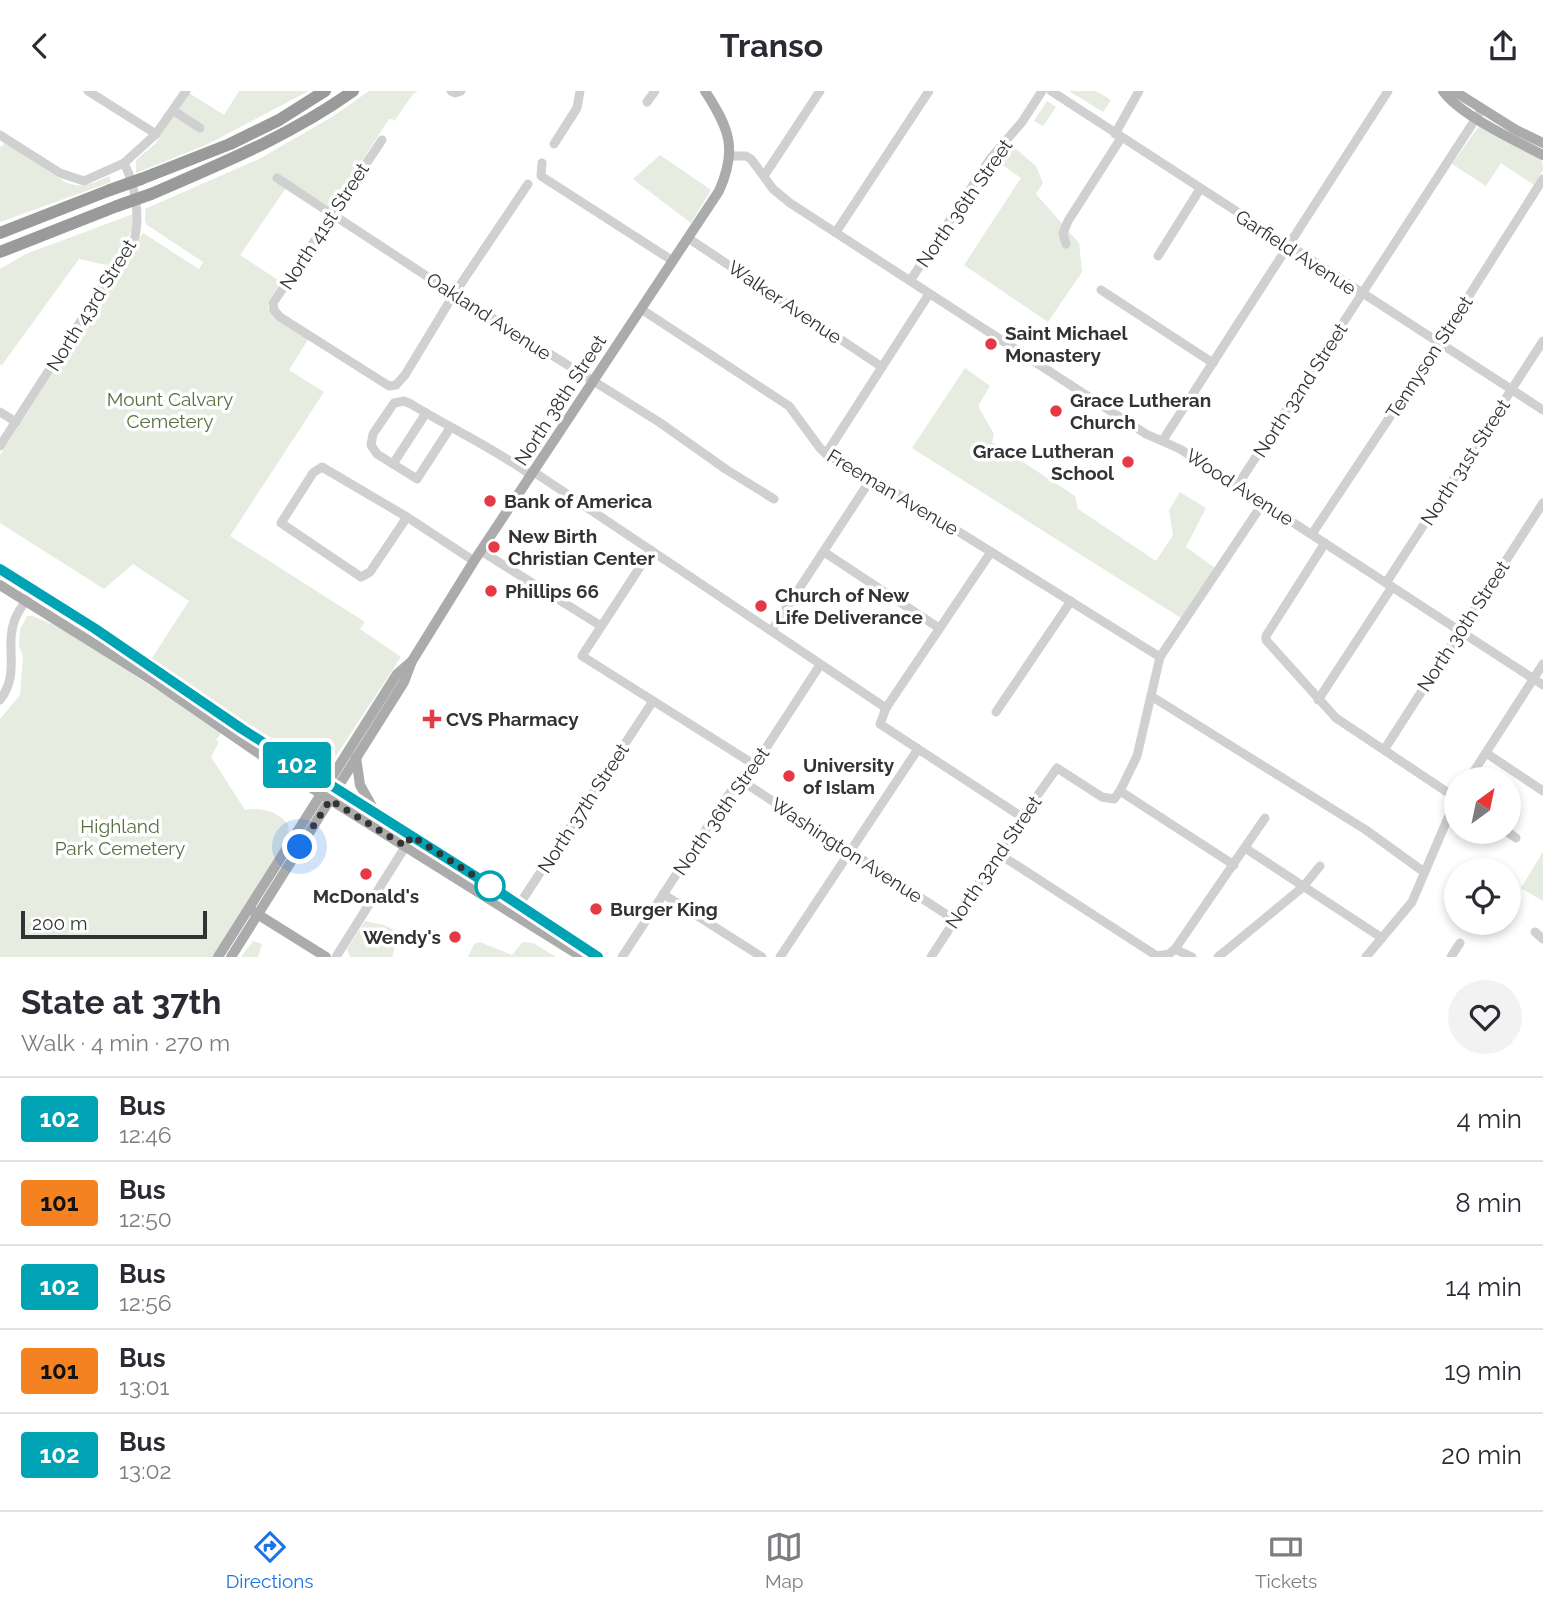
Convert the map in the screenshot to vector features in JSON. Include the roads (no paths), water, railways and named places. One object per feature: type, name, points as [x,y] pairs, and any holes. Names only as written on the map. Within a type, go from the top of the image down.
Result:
[{"type":"highway","points":[[0,233],[254,132],[279,120],[325,91]]},
{"type":"highway","points":[[0,252],[151,194],[232,159],[274,138],[353,91]]},
{"type":"highway","points":[[0,262],[22,243]]},
{"type":"main road","points":[[705,91],[725,124],[730,156]]},
{"type":"main road","points":[[1443,91],[1450,100],[1543,143]]},
{"type":"main road","points":[[1454,91],[1480,113],[1543,155]]},
{"type":"main road","name":"North 38th Street","points":[[328,792],[356,756],[404,682],[412,661],[474,561],[719,191],[730,156]]},
{"type":"main road","points":[[0,569],[94,628],[405,846],[582,957]]},
{"type":"main road","points":[[0,585],[328,792],[378,815],[412,836],[598,957]]},
{"type":"main road","name":"North 38th Street","points":[[218,957],[253,911],[328,792],[397,674],[412,661]]},
{"type":"main road","points":[[356,756],[360,785],[378,815]]},
{"type":"main road","points":[[253,911],[326,957]]},
{"type":"main road","name":"North 38th Street","points":[[231,957],[253,911]]},
{"type":"street","points":[[88,91],[156,134]]},
{"type":"street","points":[[0,135],[73,179],[84,181],[124,163],[156,134],[186,91]]},
{"type":"street","points":[[451,91],[461,91]]},
{"type":"street","points":[[554,144],[577,108],[580,91]]},
{"type":"street","points":[[647,102],[655,91]]},
{"type":"street","points":[[764,176],[820,91]]},
{"type":"street","points":[[836,232],[929,91]]},
{"type":"street","name":"North 36th Street","points":[[910,281],[990,159],[1022,122],[1042,91]]},
{"type":"street","name":"Garfield Avenue","points":[[1051,91],[1543,410]]},
{"type":"street","points":[[1066,244],[1063,233],[1068,221],[1118,136],[1139,91]]},
{"type":"street","points":[[1163,440],[1387,91]]},
{"type":"street","points":[[174,111],[200,128]]},
{"type":"street","name":"North 32nd Street","points":[[1237,486],[1480,113]]},
{"type":"street","name":"North 41st Street","points":[[382,140],[273,303],[276,314],[388,386],[396,385],[409,369],[454,294]]},
{"type":"street","name":"Wood Avenue","points":[[730,156],[746,156],[751,159],[782,197],[1146,434],[1180,449],[1543,685]]},
{"type":"street","name":"North 43rd Street","points":[[0,446],[135,237],[137,211],[130,174],[124,163]]},
{"type":"street","points":[[542,163],[541,176],[673,261]]},
{"type":"street","name":"Oakland Avenue","points":[[277,178],[454,294],[659,422],[774,499]]},
{"type":"street","name":"Tennyson Street","points":[[1312,534],[1439,343],[1543,179]]},
{"type":"street","points":[[454,294],[528,184]]},
{"type":"street","points":[[1158,256],[1200,189]]},
{"type":"street","name":"Walker Avenue","points":[[688,238],[882,367]]},
{"type":"street","points":[[1101,290],[1213,363]]},
{"type":"street","name":"North 36th Street","points":[[827,454],[929,294]]},
{"type":"street","name":"Freeman Avenue","points":[[641,309],[789,406],[827,454],[1160,657]]},
{"type":"street","name":"North 31st Street","points":[[1318,700],[1543,341]]},
{"type":"street","points":[[450,428],[417,479],[373,450],[373,435],[396,401],[404,401],[497,451],[528,473],[534,473],[886,708]]},
{"type":"street","points":[[0,412],[16,422]]},
{"type":"street","points":[[393,464],[426,413]]},
{"type":"street","points":[[407,517],[364,577],[281,523],[313,473],[322,467],[407,517],[474,561]]},
{"type":"street","points":[[772,630],[871,479]]},
{"type":"street","points":[[1234,865],[1121,791],[1137,756],[1160,657],[1263,503]]},
{"type":"street","name":"North 30th Street","points":[[1384,750],[1543,503]]},
{"type":"street","points":[[1325,543],[1266,640],[1336,719],[1444,790]]},
{"type":"street","points":[[651,550],[582,656],[755,765]]},
{"type":"street","points":[[481,551],[601,626]]},
{"type":"street","points":[[824,552],[939,628]]},
{"type":"street","points":[[991,552],[886,708],[880,724],[1022,817]]},
{"type":"street","points":[[0,700],[7,691],[12,668],[15,620],[33,590]]},
{"type":"street","points":[[996,712],[1071,601]]},
{"type":"street","points":[[1477,767],[1543,664]]},
{"type":"street","name":"North 36th Street","points":[[622,957],[739,779],[755,765],[820,665]]},
{"type":"street","points":[[1151,696],[1366,830],[1424,872]]},
{"type":"street","name":"North 37th Street","points":[[513,915],[653,701]]},
{"type":"street","points":[[780,957],[918,749]]},
{"type":"street","points":[[1486,753],[1543,791]]},
{"type":"street","name":"North 32nd Street","points":[[931,957],[1057,768],[1102,797],[1114,799],[1121,791]]},
{"type":"street","name":"Washington Avenue","points":[[739,779],[955,920]]},
{"type":"street","points":[[999,854],[1157,956],[1170,954],[1175,949],[1265,818]]},
{"type":"street","points":[[1366,957],[1412,902],[1444,826]]},
{"type":"street","points":[[336,957],[412,836]]},
{"type":"street","points":[[1245,848],[1382,938]]},
{"type":"street","points":[[1218,957],[1303,887],[1320,866]]},
{"type":"street","points":[[663,894],[762,957]]},
{"type":"street","points":[[1535,932],[1543,939]]},
{"type":"street","points":[[1451,957],[1460,943]]},
{"type":"street","points":[[1175,949],[1192,957]]},
{"type":"place","name":"Saint Michael Monastery","points":[[991,344]]},
{"type":"place","name":"Grace Lutheran Church","points":[[1056,411]]},
{"type":"place","name":"Grace Lutheran School","points":[[1128,462]]},
{"type":"place","name":"Bank of America","points":[[490,501]]},
{"type":"place","name":"New Birth Christian Center","points":[[494,547]]},
{"type":"place","name":"Phillips 66","points":[[491,591]]},
{"type":"place","name":"Church of New Life Deliverance","points":[[761,606]]},
{"type":"place","name":"CVS Pharmacy","points":[[432,719]]},
{"type":"place","name":"University of Islam","points":[[789,776]]},
{"type":"place","name":"McDonald's","points":[[366,874]]},
{"type":"place","name":"Burger King","points":[[596,909]]},
{"type":"place","name":"Wendy's","points":[[455,937]]},
{"type":"park label","name":"Mount Calvary Cemetery","points":[[170,410]]},
{"type":"park label","name":"Highland Park Cemetery","points":[[120,837]]}]
